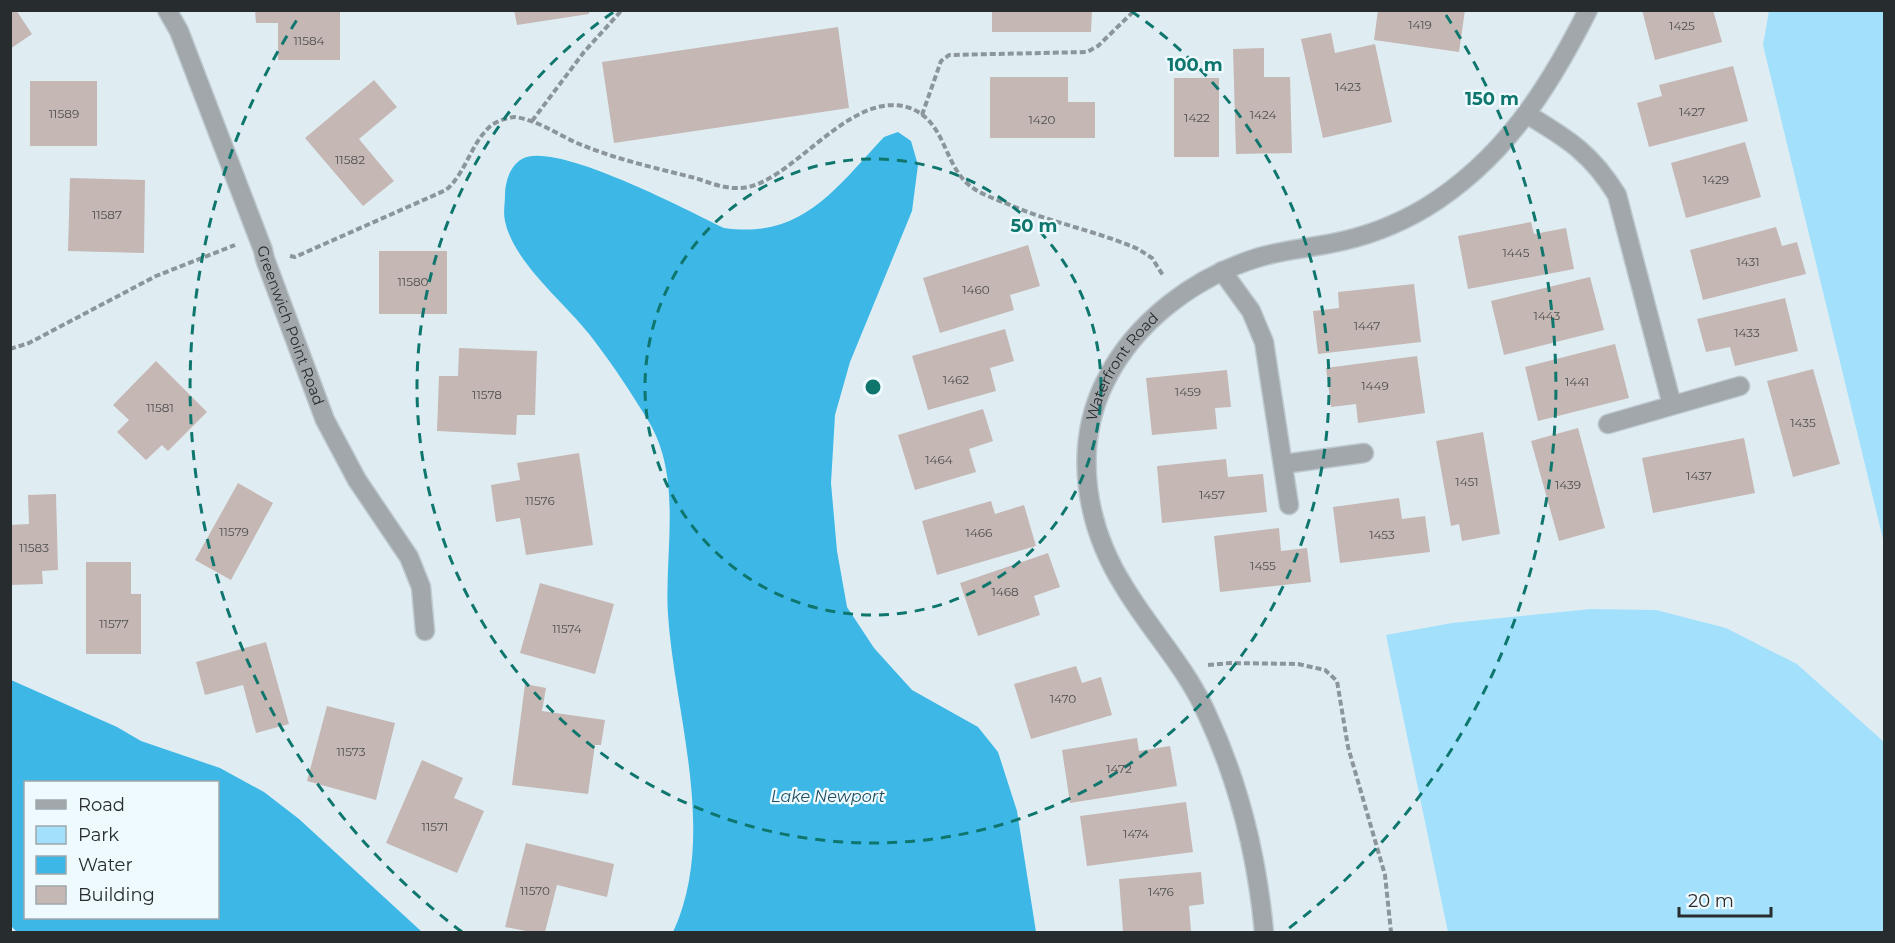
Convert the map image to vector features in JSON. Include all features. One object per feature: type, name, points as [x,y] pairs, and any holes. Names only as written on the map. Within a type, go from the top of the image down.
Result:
[{"type":"street","name":"Greenwich Point Road","points":[[167,10],[179,31],[264,250],[265,259],[325,420],[357,480],[409,557],[421,587],[425,631]]},
{"type":"street","name":"Waterfront Road","points":[[1264,933],[1250,838],[1233,777],[1187,675],[1125,589],[1105,553],[1088,496],[1086,459],[1091,419],[1105,383],[1125,350],[1155,316],[1178,298],[1222,271],[1261,256],[1337,243],[1383,228],[1423,209],[1472,174],[1498,151],[1528,115],[1566,53],[1588,10]]},
{"type":"street","points":[[1528,115],[1581,150],[1601,169],[1617,195],[1672,405]]},
{"type":"street","points":[[1222,271],[1251,310],[1264,342],[1289,505]]},
{"type":"street","points":[[1608,424],[1740,386]]},
{"type":"street","points":[[1284,464],[1364,453]]},
{"type":"path","points":[[532,121],[585,52],[622,10]]},
{"type":"path","points":[[922,115],[941,61],[949,55],[1088,52],[1098,46],[1135,10]]},
{"type":"path","points":[[10,349],[29,343],[156,276],[232,245],[295,257],[446,190],[457,181],[472,150],[494,124],[512,117],[532,121],[579,144],[662,170],[740,189],[767,180],[814,144],[870,109],[890,105],[909,108],[937,127],[960,176],[969,185],[983,194],[1042,218],[1138,249],[1152,258],[1178,298]]},
{"type":"path","points":[[1187,675],[1202,666],[1230,663],[1298,664],[1325,670],[1337,681],[1348,747],[1385,876],[1391,933]]},
{"type":"green space","points":[[1769,11],[1884,11],[1884,543],[1763,45]]},
{"type":"green space","points":[[1591,609],[1656,610],[1726,628],[1797,664],[1884,742],[1884,932],[1448,932],[1386,635],[1452,623]]},
{"type":"water","name":"Lake Newport","points":[[898,132],[911,141],[918,165],[912,211],[850,362],[835,415],[831,483],[837,551],[847,607],[874,648],[912,690],[978,727],[998,752],[1017,811],[1036,932],[673,932],[686,895],[692,856],[693,816],[685,734],[668,615],[670,517],[666,468],[649,422],[615,369],[582,326],[530,268],[510,237],[504,218],[507,180],[511,170],[522,159],[539,156],[562,159],[622,180],[724,228],[752,229],[775,226],[796,218],[815,206],[833,192],[884,137]]},
{"type":"water","points":[[11,680],[117,727],[141,741],[220,768],[264,792],[299,819],[422,932],[17,932],[10,925]]},
{"type":"building","points":[[10,10],[16,10],[32,34],[10,49]]},
{"type":"building","points":[[255,10],[340,10],[340,60],[278,60],[278,23],[256,23]]},
{"type":"building","points":[[514,10],[589,10],[589,14],[517,25]]},
{"type":"building","points":[[992,10],[1092,10],[1091,32],[992,32]]},
{"type":"building","points":[[1378,10],[1465,10],[1459,52],[1374,40]]},
{"type":"building","points":[[1642,10],[1713,10],[1722,42],[1655,60]]},
{"type":"building","points":[[838,27],[849,108],[614,143],[602,62]]},
{"type":"building","points":[[1331,33],[1335,53],[1375,44],[1392,122],[1323,138],[1301,39]]},
{"type":"building","points":[[1264,48],[1264,77],[1290,77],[1292,153],[1236,154],[1233,49]]},
{"type":"building","points":[[1733,66],[1748,121],[1649,147],[1637,103],[1662,96],[1659,85]]},
{"type":"building","points":[[990,77],[1068,77],[1068,102],[1095,102],[1095,138],[990,138]]},
{"type":"building","points":[[1174,78],[1219,78],[1219,157],[1174,157]]},
{"type":"building","points":[[374,80],[397,107],[359,139],[394,181],[363,206],[305,138]]},
{"type":"building","points":[[30,81],[97,81],[97,146],[30,146]]},
{"type":"building","points":[[1745,142],[1761,197],[1686,218],[1671,163]]},
{"type":"building","points":[[70,178],[145,180],[144,253],[68,251]]},
{"type":"building","points":[[1531,222],[1534,234],[1566,228],[1574,269],[1468,289],[1458,236]]},
{"type":"building","points":[[1776,227],[1782,246],[1797,242],[1806,274],[1703,300],[1690,250]]},
{"type":"building","points":[[1028,245],[1040,286],[1010,295],[1014,310],[940,333],[923,278]]},
{"type":"building","points":[[379,251],[447,251],[447,314],[379,314]]},
{"type":"building","points":[[1590,277],[1604,330],[1504,355],[1491,301]]},
{"type":"building","points":[[1414,284],[1421,342],[1318,354],[1313,311],[1339,308],[1338,292]]},
{"type":"building","points":[[1785,298],[1798,351],[1735,366],[1730,347],[1706,352],[1697,319]]},
{"type":"building","points":[[1005,329],[1014,361],[990,368],[996,391],[928,410],[912,356]]},
{"type":"building","points":[[1615,344],[1629,398],[1538,421],[1525,367]]},
{"type":"building","points":[[459,348],[537,351],[535,415],[517,415],[516,435],[437,431],[439,376],[458,376]]},
{"type":"building","points":[[1417,356],[1425,413],[1358,423],[1356,404],[1331,407],[1326,368]]},
{"type":"building","points":[[156,361],[207,412],[168,451],[162,445],[146,460],[117,432],[129,420],[113,405]]},
{"type":"building","points":[[1813,369],[1840,464],[1793,477],[1767,381]]},
{"type":"building","points":[[1227,370],[1231,407],[1215,408],[1217,429],[1152,435],[1146,378]]},
{"type":"building","points":[[983,409],[993,441],[969,449],[976,472],[915,490],[898,435]]},
{"type":"building","points":[[1578,428],[1605,528],[1559,541],[1531,441]]},
{"type":"building","points":[[1483,432],[1500,534],[1462,541],[1459,524],[1451,526],[1436,441]]},
{"type":"building","points":[[1744,438],[1755,493],[1653,513],[1642,458]]},
{"type":"building","points":[[579,453],[593,545],[526,555],[520,518],[496,522],[491,485],[520,480],[517,463]]},
{"type":"building","points":[[1226,459],[1228,477],[1263,474],[1267,512],[1162,523],[1157,466]]},
{"type":"building","points":[[238,483],[273,503],[231,580],[195,560]]},
{"type":"building","points":[[56,494],[58,570],[42,571],[43,584],[10,585],[10,525],[29,524],[28,495]]},
{"type":"building","points":[[1399,498],[1402,519],[1425,516],[1430,552],[1340,563],[1333,507]]},
{"type":"building","points":[[991,501],[995,514],[1024,505],[1036,546],[937,575],[922,521]]},
{"type":"building","points":[[1279,528],[1281,551],[1307,548],[1311,582],[1220,592],[1214,536]]},
{"type":"building","points":[[1048,553],[1060,587],[1034,596],[1040,615],[978,636],[960,583]]},
{"type":"building","points":[[86,562],[131,562],[131,594],[141,594],[141,654],[86,654]]},
{"type":"building","points":[[540,583],[614,604],[595,674],[520,653]]},
{"type":"building","points":[[266,642],[289,724],[256,733],[243,685],[205,695],[196,662]]},
{"type":"building","points":[[1076,666],[1082,683],[1101,677],[1112,715],[1031,739],[1014,684]]},
{"type":"building","points":[[525,684],[546,688],[542,711],[605,720],[601,745],[595,745],[588,794],[512,785]]},
{"type":"building","points":[[327,706],[395,723],[376,800],[307,781]]},
{"type":"building","points":[[1137,738],[1139,751],[1170,746],[1177,786],[1070,803],[1062,750]]},
{"type":"building","points":[[422,760],[463,778],[454,798],[484,811],[457,873],[386,843]]},
{"type":"building","points":[[1186,802],[1193,852],[1087,866],[1080,816]]},
{"type":"building","points":[[526,843],[614,864],[607,897],[557,885],[545,932],[505,927]]},
{"type":"building","points":[[1201,872],[1204,904],[1189,906],[1191,931],[1123,932],[1119,879]]}]
